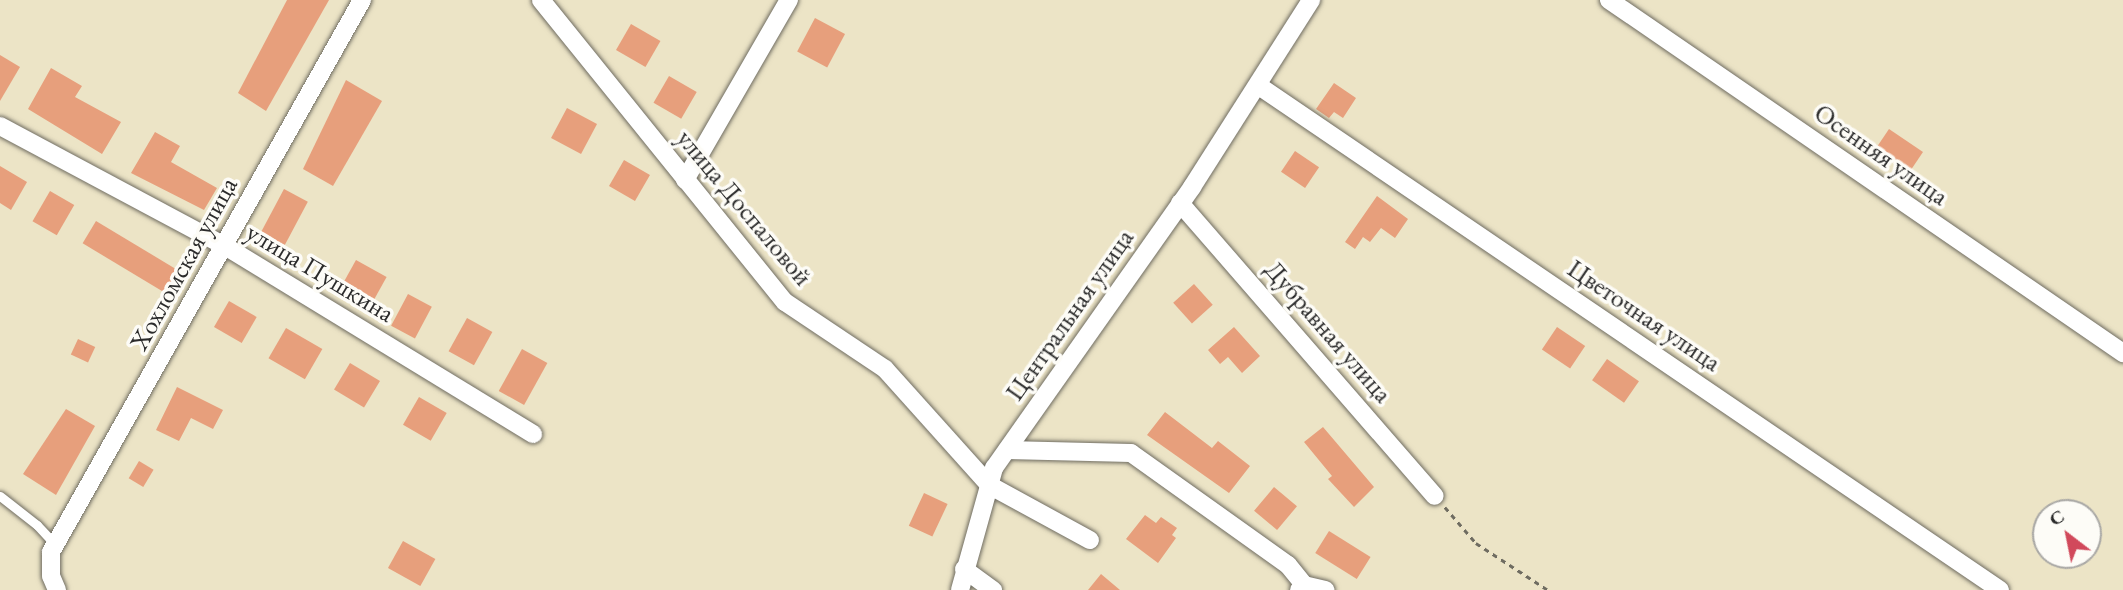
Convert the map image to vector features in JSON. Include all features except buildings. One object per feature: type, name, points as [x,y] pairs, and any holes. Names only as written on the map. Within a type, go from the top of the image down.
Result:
[{"type":"street","name":"Хохломская улица","points":[[51,552],[362,0]]},
{"type":"street","name":"улица Доспаловой","points":[[541,0],[785,302],[885,369],[989,485],[1090,540]]},
{"type":"street","points":[[685,180],[789,0]]},
{"type":"street","name":"Центральная улица","points":[[960,590],[989,485],[1007,450],[1180,203],[1259,86],[1311,0]]},
{"type":"street","name":"Осенняя улица","points":[[1609,0],[2123,353]]},
{"type":"street","name":"Цветочная улица","points":[[1259,86],[2000,590]]},
{"type":"street","name":"улица Пушкина","points":[[0,127],[225,246],[533,434]]},
{"type":"street","name":"Дубравная улица","points":[[1180,203],[1435,496]]},
{"type":"street","points":[[1007,450],[1131,453],[1288,565],[1302,587],[1325,590]]},
{"type":"street","points":[[51,552],[51,576],[57,590]]},
{"type":"street","points":[[964,569],[993,590]]},
{"type":"lane","points":[[0,496],[44,532],[51,552]]},
{"type":"path","points":[[1435,496],[1476,543],[1548,590]]}]
